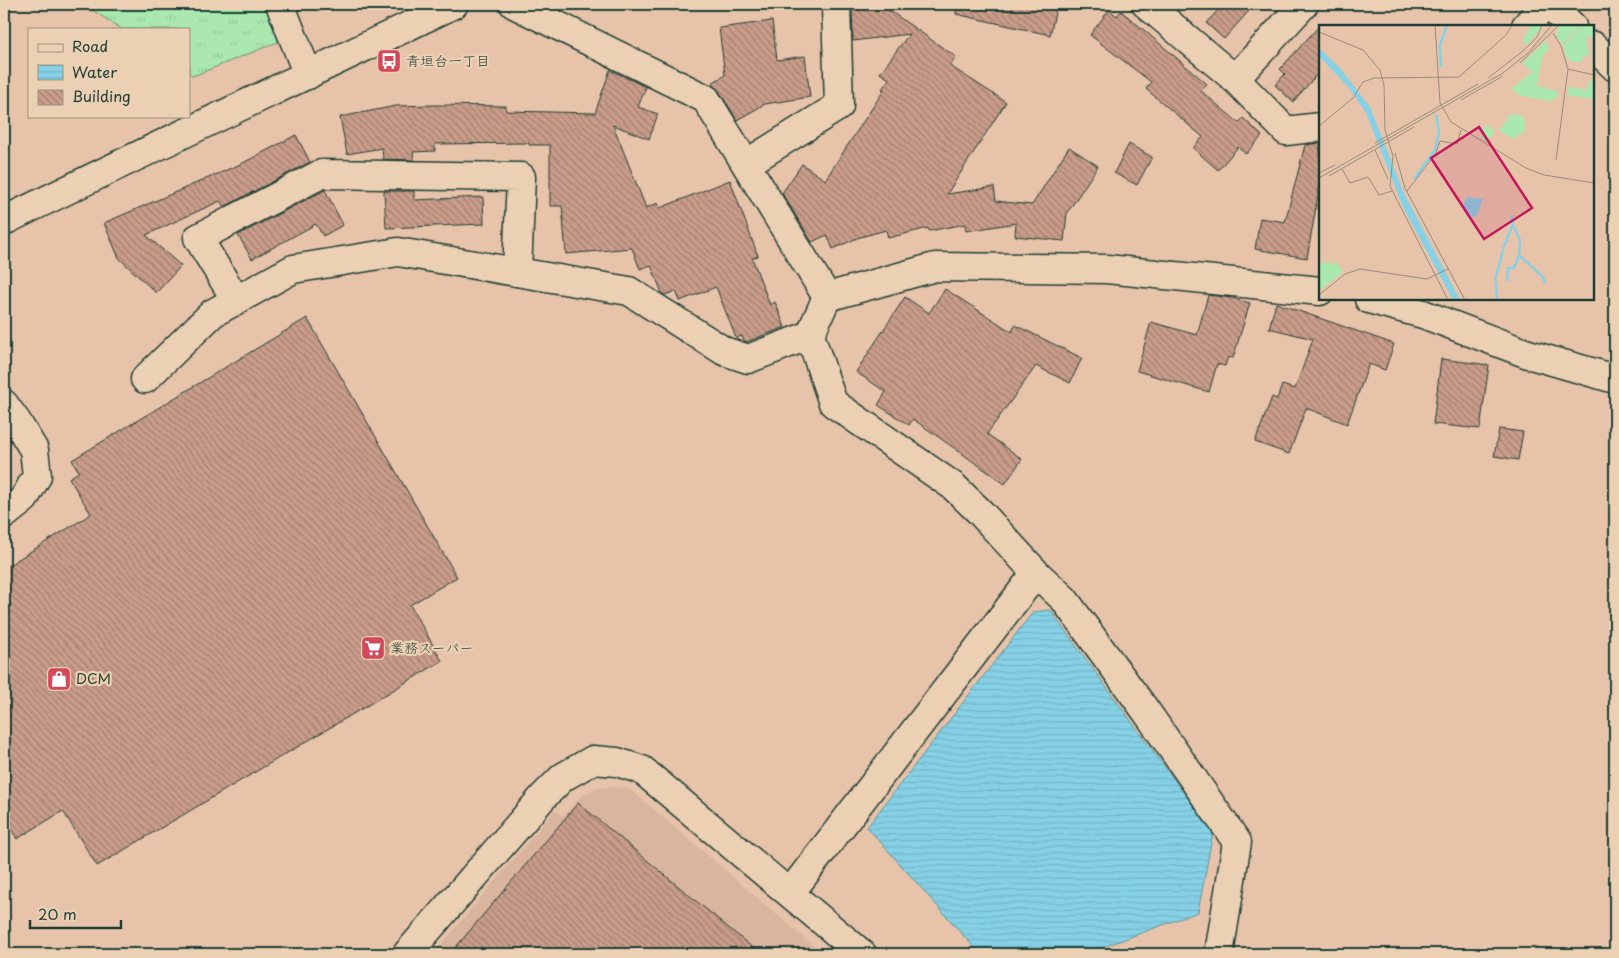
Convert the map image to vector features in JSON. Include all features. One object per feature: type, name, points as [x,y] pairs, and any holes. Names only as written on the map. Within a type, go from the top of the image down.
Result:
[{"type":"street","points":[[280,4],[308,75]]},
{"type":"street","points":[[4,221],[116,165],[454,4]]},
{"type":"street","points":[[514,4],[706,99],[827,297]]},
{"type":"street","points":[[746,164],[839,106],[836,4]]},
{"type":"street","points":[[1146,4],[1235,79],[1286,131],[1319,127]]},
{"type":"street","points":[[1235,79],[1304,4]]},
{"type":"street","points":[[1527,25],[1547,4],[1571,25]]},
{"type":"street","points":[[1594,47],[1615,67]]},
{"type":"street","points":[[236,300],[198,238],[321,174],[521,177],[517,272]]},
{"type":"street","points":[[145,379],[213,313],[293,269],[398,252],[628,290],[724,351],[748,359],[810,334]]},
{"type":"street","points":[[1219,954],[1237,842],[1146,711],[1064,599],[1036,573],[980,512],[953,486],[833,403],[810,334],[827,297],[935,267],[1107,269],[1319,291]]},
{"type":"street","points":[[1373,300],[1423,314],[1528,354],[1615,380]]},
{"type":"street","points":[[4,515],[24,499],[37,476],[34,450],[11,413]]},
{"type":"street","points":[[790,893],[1036,573]]},
{"type":"street","points":[[407,954],[543,797],[563,777],[593,760],[617,762],[642,770],[862,954]]},
{"type":"shaded area","points":[[614,787],[628,789],[638,796],[823,954],[433,954],[555,810],[563,816],[579,798],[595,788]]},
{"type":"green space","points":[[83,4],[267,4],[278,42],[193,76],[190,74],[190,28],[120,28]]},
{"type":"water","points":[[1050,610],[1213,833],[1198,912],[1084,954],[980,954],[867,827],[1033,612]]},
{"type":"building","points":[[880,4],[956,57],[950,66],[1006,102],[947,194],[994,187],[996,201],[1032,205],[1069,147],[1098,166],[1067,213],[1064,241],[1015,236],[1016,223],[966,231],[965,224],[929,231],[928,228],[888,238],[886,230],[857,238],[833,249],[827,235],[812,242],[782,193],[802,164],[825,180],[884,90],[882,89],[889,79],[880,73],[909,34],[853,41],[852,7]]},
{"type":"building","points":[[957,4],[1057,4],[1050,35],[956,14]]},
{"type":"building","points":[[1224,4],[1255,4],[1224,39],[1206,23]]},
{"type":"building","points":[[1109,10],[1117,16],[1121,11],[1138,25],[1207,84],[1201,91],[1239,123],[1243,118],[1262,136],[1246,154],[1238,147],[1218,170],[1193,148],[1203,137],[1146,89],[1151,82],[1090,35]]},
{"type":"building","points":[[772,21],[777,60],[805,56],[810,97],[765,104],[737,120],[712,83],[725,75],[719,28]]},
{"type":"building","points":[[1319,26],[1319,72],[1293,102],[1275,85],[1285,74],[1280,69]]},
{"type":"building","points":[[610,70],[646,87],[638,107],[658,114],[649,139],[613,125],[646,208],[658,203],[660,208],[730,180],[758,256],[752,258],[770,305],[775,302],[785,327],[746,342],[742,336],[736,338],[716,287],[680,301],[676,291],[665,295],[662,293],[651,265],[640,269],[632,248],[566,254],[562,206],[550,206],[550,145],[529,145],[529,143],[435,144],[435,151],[413,152],[414,160],[383,159],[382,148],[347,154],[340,117],[396,106],[435,105],[506,106],[506,111],[595,113]]},
{"type":"building","points":[[296,135],[310,162],[224,207],[220,201],[146,235],[181,266],[156,293],[119,258],[104,223],[243,163]]},
{"type":"building","points":[[1319,143],[1319,190],[1307,258],[1255,249],[1260,218],[1285,222],[1305,145]]},
{"type":"building","points":[[1129,144],[1152,157],[1137,185],[1114,173]]},
{"type":"building","points":[[325,190],[343,225],[323,236],[316,224],[252,259],[238,235]]},
{"type":"building","points":[[384,191],[414,191],[414,200],[483,197],[484,224],[386,228]]},
{"type":"building","points":[[945,289],[1012,332],[1015,325],[1082,358],[1070,383],[1036,366],[987,434],[1022,459],[1005,484],[913,419],[909,425],[878,405],[886,392],[856,372],[905,297],[929,313]]},
{"type":"building","points":[[1208,295],[1232,298],[1250,303],[1233,358],[1228,357],[1225,366],[1217,364],[1209,392],[1137,371],[1151,322],[1197,335]]},
{"type":"building","points":[[1276,303],[1394,344],[1385,370],[1369,364],[1347,424],[1306,408],[1289,454],[1255,442],[1272,397],[1277,399],[1282,385],[1295,389],[1313,339],[1269,328]]},
{"type":"building","points":[[307,318],[457,577],[410,605],[442,661],[97,866],[63,811],[17,839],[4,816],[4,568],[91,514],[69,478],[79,472],[72,460]]},
{"type":"building","points":[[1441,359],[1489,365],[1480,429],[1433,424]]},
{"type":"building","points":[[1499,429],[1523,432],[1518,460],[1494,456]]},
{"type":"building","points":[[578,803],[760,954],[450,954]]},
{"type":"place","name":"青垣台一丁目","points":[[389,61]]},
{"type":"place","name":"業務スーパー","points":[[373,648]]},
{"type":"place","name":"DCM","points":[[59,679]]}]
